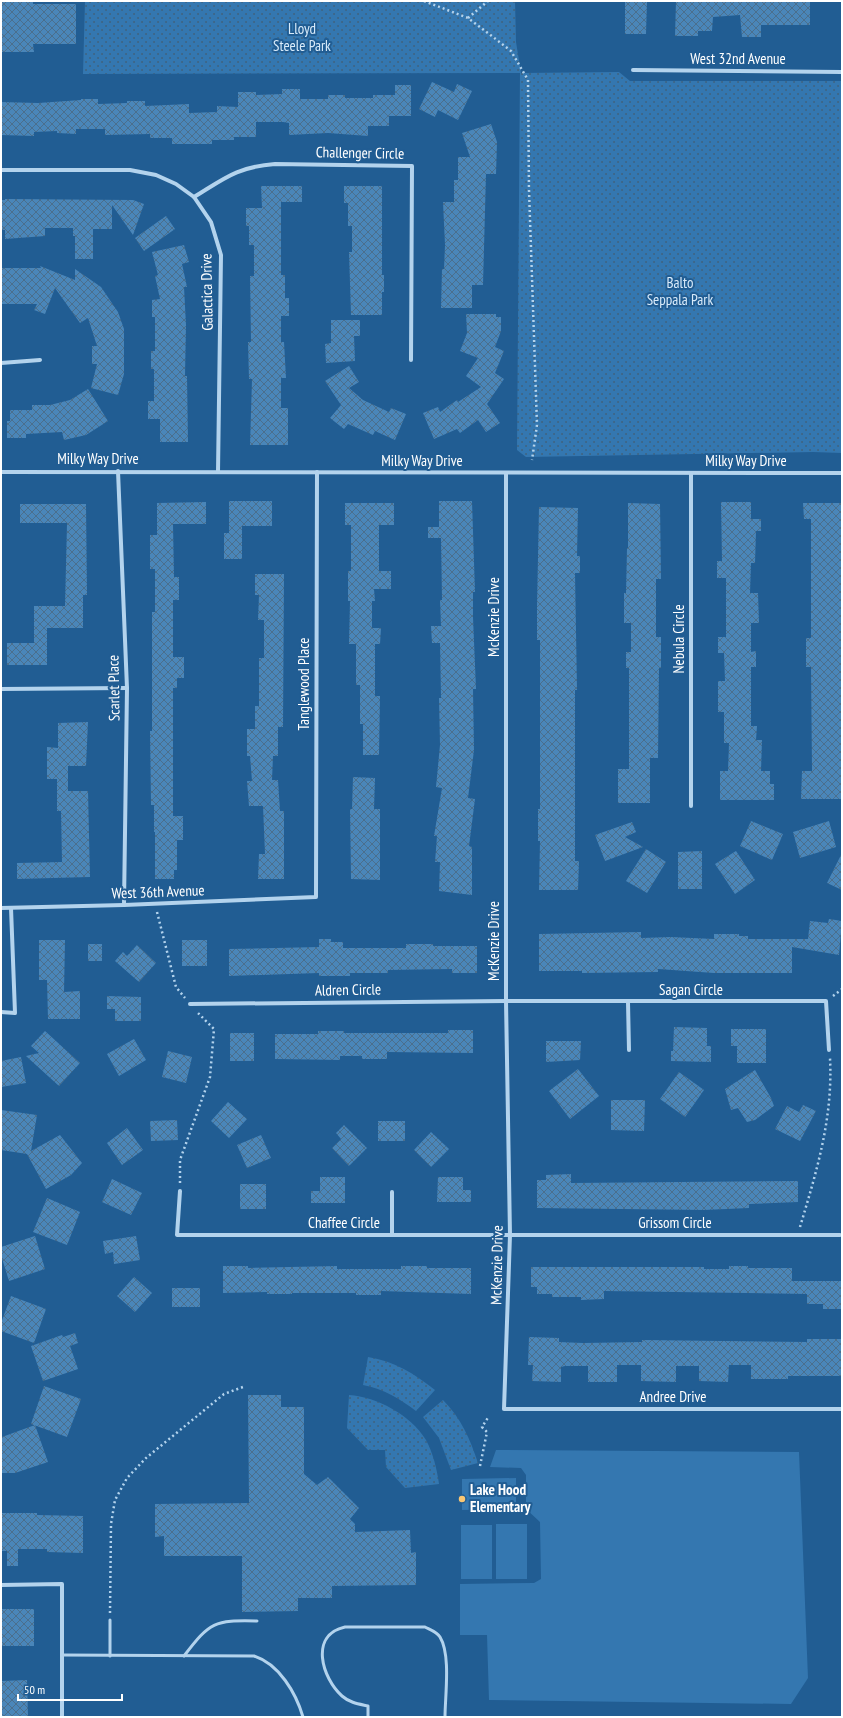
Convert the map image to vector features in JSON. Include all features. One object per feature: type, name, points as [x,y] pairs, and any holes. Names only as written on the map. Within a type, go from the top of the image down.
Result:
[{"type":"street","name":"West 32nd Avenue","points":[[633,70],[842,72]]},
{"type":"street","name":"Challenger Circle","points":[[194,197],[234,172],[254,165],[412,166],[411,360]]},
{"type":"street","name":"Galactica Drive","points":[[1,170],[130,170],[156,175],[176,184],[194,197],[212,222],[221,255],[218,472]]},
{"type":"street","points":[[1,363],[40,360]]},
{"type":"street","name":"Scarlet Place","points":[[118,471],[127,688],[124,905]]},
{"type":"street","name":"Milky Way Drive","points":[[1,472],[842,473]]},
{"type":"street","name":"Tanglewood Place","points":[[316,896],[317,472]]},
{"type":"street","name":"McKenzie Drive","points":[[504,1409],[510,1236],[506,1001],[506,473]]},
{"type":"street","name":"Nebula Circle","points":[[691,473],[691,806]]},
{"type":"street","points":[[1,689],[127,688]]},
{"type":"street","name":"West 36th Avenue","points":[[1,908],[155,904],[316,896]]},
{"type":"street","points":[[1,1012],[15,1013],[11,908]]},
{"type":"street","name":"Sagan Circle","points":[[506,1001],[826,1001],[829,1050]]},
{"type":"street","name":"Aldren Circle","points":[[190,1004],[506,1001]]},
{"type":"street","points":[[628,1002],[629,1050]]},
{"type":"street","name":"Chaffee Circle","points":[[180,1189],[177,1235],[510,1236]]},
{"type":"street","points":[[392,1192],[392,1235]]},
{"type":"street","name":"Grissom Circle","points":[[510,1236],[840,1235]]},
{"type":"street","name":"Andree Drive","points":[[504,1409],[842,1409]]},
{"type":"street","points":[[1,1584],[62,1584],[62,1717]]},
{"type":"lane","points":[[110,1620],[110,1656]]},
{"type":"lane","points":[[184,1656],[198,1637],[216,1623],[228,1621],[257,1621]]},
{"type":"lane","points":[[368,1717],[368,1706],[350,1702],[341,1695],[325,1672],[322,1663],[324,1642],[329,1634],[337,1628],[425,1627],[434,1631],[440,1637],[444,1648],[446,1663],[445,1717]]},
{"type":"lane","points":[[62,1656],[254,1656],[264,1659],[275,1667],[299,1704],[303,1717]]},
{"type":"path","points":[[424,1],[468,18],[511,51],[528,80],[529,190],[537,425],[532,460]]},
{"type":"path","points":[[468,18],[488,1]]},
{"type":"path","points":[[155,904],[176,987],[214,1029],[210,1077],[180,1160],[180,1189]]},
{"type":"path","points":[[798,1235],[824,1145],[831,1079],[829,1050]]},
{"type":"path","points":[[110,1620],[111,1524],[115,1500],[127,1478],[146,1458],[224,1394],[243,1387]]},
{"type":"path","points":[[480,1466],[487,1432],[482,1427],[489,1416]]},
{"type":"green space","name":"Balto Seppala Park","points":[[85,1],[515,1],[516,42],[521,73],[619,72],[630,81],[842,81],[842,453],[813,452],[526,457],[517,450],[520,73],[83,74]]},
{"type":"green space","points":[[368,1357],[387,1362],[404,1369],[435,1390],[416,1411],[391,1395],[378,1389],[363,1385]]},
{"type":"green space","points":[[349,1395],[371,1399],[392,1409],[412,1423],[426,1440],[434,1461],[439,1484],[405,1488],[386,1467],[385,1450],[368,1450],[347,1428]]},
{"type":"green space","points":[[443,1400],[455,1414],[464,1429],[478,1463],[451,1470],[439,1438],[423,1417]]},
{"type":"green space","points":[[496,1450],[799,1452],[808,1678],[791,1704],[489,1700],[487,1635],[460,1635],[460,1584],[534,1583],[541,1579],[540,1522],[526,1509],[526,1475],[521,1468],[490,1467]]},
{"type":"green space","points":[[516,1478],[516,1509],[462,1510],[462,1479]]},
{"type":"green space","points":[[496,1524],[527,1524],[527,1579],[496,1579]]},
{"type":"green space","points":[[461,1525],[492,1525],[492,1579],[461,1579]]},
{"type":"building","points":[[1,1],[33,1],[33,4],[76,4],[76,44],[33,44],[34,52],[1,52]]},
{"type":"building","points":[[625,1],[647,1],[646,34],[625,34]]},
{"type":"building","points":[[676,1],[810,1],[810,25],[761,25],[761,37],[742,37],[740,15],[713,17],[712,31],[698,31],[698,36],[675,36]]},
{"type":"building","points":[[432,82],[454,92],[457,84],[472,91],[458,120],[438,110],[435,117],[419,109]]},
{"type":"building","points":[[395,85],[411,85],[411,116],[389,116],[389,126],[368,126],[368,136],[328,133],[289,135],[289,123],[283,122],[256,122],[256,137],[234,137],[234,140],[212,140],[212,144],[172,144],[172,138],[150,138],[150,134],[105,135],[105,129],[76,129],[76,134],[57,133],[57,131],[34,132],[34,136],[1,135],[1,102],[38,103],[98,99],[98,104],[145,101],[145,106],[189,104],[189,113],[217,112],[217,106],[238,107],[238,92],[256,92],[256,95],[282,94],[282,89],[300,89],[300,99],[328,99],[328,95],[345,95],[345,98],[373,98],[373,95],[395,95]]},
{"type":"building","points":[[491,124],[497,142],[496,174],[486,174],[483,285],[472,285],[472,308],[441,308],[442,269],[444,269],[445,245],[443,202],[454,202],[454,180],[458,180],[458,157],[470,157],[462,133]]},
{"type":"building","points":[[261,186],[302,186],[302,202],[281,202],[281,275],[285,275],[285,298],[289,298],[289,316],[281,316],[281,342],[284,342],[286,378],[281,378],[281,408],[288,408],[288,445],[250,445],[252,379],[249,379],[248,342],[251,342],[250,276],[254,276],[254,245],[249,245],[249,226],[246,226],[246,208],[262,208]]},
{"type":"building","points":[[344,186],[382,186],[382,275],[384,275],[384,292],[382,292],[382,315],[351,315],[349,252],[352,252],[352,226],[348,226],[348,203],[344,203]]},
{"type":"building","points":[[1,200],[133,200],[144,204],[133,235],[112,205],[112,229],[93,229],[93,259],[75,259],[75,236],[73,236],[73,228],[45,228],[45,236],[5,239],[5,230],[1,230]]},
{"type":"building","points":[[166,216],[175,229],[144,251],[135,238]]},
{"type":"building","points":[[184,245],[189,262],[182,264],[187,287],[184,287],[186,325],[185,376],[187,376],[188,442],[160,442],[160,419],[148,419],[148,401],[154,401],[154,369],[151,369],[151,351],[155,351],[155,317],[152,317],[152,300],[160,299],[155,276],[158,275],[152,252]]},
{"type":"building","points":[[40,266],[75,280],[75,269],[101,287],[118,312],[124,329],[124,374],[118,395],[91,388],[97,364],[92,364],[92,346],[97,346],[88,318],[80,323],[55,288],[45,314],[34,310],[37,304],[1,304],[1,268],[41,268]]},
{"type":"building","points":[[466,314],[496,314],[496,317],[501,317],[501,331],[495,347],[504,351],[495,373],[504,379],[487,404],[500,423],[486,432],[478,420],[460,433],[457,429],[434,439],[423,413],[438,407],[440,412],[457,400],[458,402],[481,387],[466,376],[478,358],[460,351],[467,333]]},
{"type":"building","points":[[331,320],[360,320],[360,336],[354,336],[355,361],[326,363],[325,344],[331,343]]},
{"type":"building","points":[[349,366],[359,382],[349,388],[363,400],[389,412],[391,408],[406,414],[395,440],[375,431],[373,435],[348,424],[344,429],[330,418],[341,405],[325,381]]},
{"type":"building","points":[[88,389],[108,421],[86,435],[64,440],[62,432],[26,434],[26,438],[7,438],[7,421],[10,421],[10,410],[32,410],[32,405],[50,405],[70,400]]},
{"type":"building","points":[[229,501],[272,501],[272,526],[242,526],[242,559],[224,559],[224,533],[229,533]]},
{"type":"building","points":[[439,501],[472,501],[475,592],[473,592],[473,617],[476,689],[473,689],[474,750],[468,798],[475,799],[469,846],[472,847],[472,895],[439,891],[440,862],[435,862],[437,836],[434,836],[442,788],[436,787],[440,745],[439,698],[441,698],[440,643],[432,643],[431,626],[441,626],[441,538],[428,538],[428,527],[439,527]]},
{"type":"building","points":[[206,502],[206,524],[173,524],[174,577],[179,577],[179,600],[173,600],[173,657],[184,657],[184,678],[177,678],[177,688],[173,688],[173,816],[183,816],[183,840],[177,840],[177,870],[174,870],[174,879],[155,879],[155,832],[154,805],[151,805],[150,731],[152,731],[152,612],[155,612],[155,569],[150,569],[150,535],[157,535],[157,503]]},
{"type":"building","points":[[721,502],[751,502],[751,519],[761,519],[761,531],[756,531],[755,563],[751,563],[750,593],[758,593],[759,623],[751,623],[751,652],[756,651],[756,667],[751,667],[751,726],[757,726],[756,740],[762,740],[761,771],[770,771],[770,784],[774,784],[774,800],[720,800],[720,771],[728,771],[729,743],[724,743],[724,712],[718,712],[718,681],[725,681],[724,653],[718,653],[718,637],[726,637],[726,578],[717,578],[717,561],[722,561]]},
{"type":"building","points":[[345,503],[394,503],[394,525],[379,525],[379,571],[391,571],[391,589],[374,589],[375,601],[372,601],[372,628],[381,628],[380,644],[375,644],[375,696],[380,696],[379,755],[363,755],[363,724],[360,724],[360,685],[356,685],[356,644],[349,644],[350,601],[348,601],[348,571],[351,571],[351,525],[345,525]]},
{"type":"building","points":[[628,503],[660,504],[661,579],[656,579],[656,637],[661,637],[661,668],[659,668],[658,758],[650,758],[650,803],[618,803],[618,769],[629,769],[629,668],[626,668],[626,652],[631,652],[631,623],[624,623],[624,593],[626,593],[628,548]]},
{"type":"building","points":[[803,503],[842,503],[842,799],[801,799],[802,771],[812,771],[811,667],[806,667],[806,638],[811,638],[811,519],[804,519]]},
{"type":"building","points":[[20,504],[86,504],[87,595],[83,595],[83,628],[47,628],[47,665],[7,665],[7,643],[34,643],[34,606],[65,606],[67,523],[20,523]]},
{"type":"building","points":[[539,507],[578,508],[577,556],[580,556],[580,573],[575,573],[577,690],[575,690],[575,861],[579,861],[578,890],[539,890],[540,841],[538,841],[538,809],[540,809],[540,640],[537,640],[537,607]]},
{"type":"building","points":[[255,574],[284,574],[283,727],[278,727],[278,756],[273,756],[272,780],[278,780],[280,811],[284,811],[284,879],[258,879],[259,854],[265,854],[263,806],[249,806],[247,781],[252,781],[250,756],[247,756],[247,729],[255,729],[255,706],[259,706],[259,658],[264,658],[264,620],[258,620],[259,595],[255,595]]},
{"type":"building","points":[[88,722],[86,766],[68,766],[68,791],[88,791],[90,877],[17,879],[17,863],[62,862],[61,811],[57,811],[57,779],[47,779],[47,747],[58,748],[58,723]]},
{"type":"building","points":[[353,777],[375,778],[374,809],[380,809],[380,880],[351,879],[350,809],[352,809]]},
{"type":"building","points":[[751,821],[783,834],[772,860],[740,846]]},
{"type":"building","points":[[829,821],[836,847],[800,858],[793,832]]},
{"type":"building","points":[[632,822],[636,832],[625,837],[643,847],[605,861],[595,835]]},
{"type":"building","points":[[646,849],[666,862],[647,893],[626,881]]},
{"type":"building","points":[[702,851],[702,889],[678,889],[678,852]]},
{"type":"building","points":[[736,851],[755,880],[735,894],[715,864]]},
{"type":"building","points":[[842,853],[842,890],[827,883]]},
{"type":"building","points":[[829,919],[842,921],[839,955],[792,947],[792,973],[714,973],[658,969],[658,972],[582,973],[582,971],[539,971],[539,934],[641,932],[641,938],[671,937],[714,939],[714,934],[739,934],[739,936],[748,936],[748,939],[808,939],[810,921],[828,923]]},
{"type":"building","points":[[319,939],[331,939],[331,942],[343,942],[343,948],[406,948],[406,944],[433,944],[433,946],[477,946],[477,973],[452,973],[452,969],[388,970],[388,973],[350,973],[350,976],[319,976],[319,973],[229,976],[229,949],[319,947]]},
{"type":"building","points":[[39,940],[65,940],[64,992],[80,991],[80,1019],[48,1019],[47,980],[39,980]]},
{"type":"building","points":[[182,940],[207,940],[207,966],[182,966]]},
{"type":"building","points":[[88,944],[102,944],[102,961],[88,961]]},
{"type":"building","points":[[137,945],[156,963],[139,982],[115,961],[123,952],[127,956]]},
{"type":"building","points":[[107,996],[141,997],[141,1021],[115,1021],[115,1009],[107,1009]]},
{"type":"building","points":[[674,1027],[707,1028],[707,1046],[711,1046],[711,1062],[671,1061]]},
{"type":"building","points":[[731,1029],[766,1029],[766,1063],[737,1063],[737,1046],[731,1046]]},
{"type":"building","points":[[448,1030],[473,1030],[473,1053],[387,1052],[387,1059],[362,1059],[362,1056],[340,1056],[340,1060],[275,1059],[275,1034],[318,1034],[318,1031],[344,1031],[344,1033],[448,1033]]},
{"type":"building","points":[[45,1031],[80,1063],[59,1086],[26,1056],[39,1053],[31,1046]]},
{"type":"building","points":[[230,1033],[254,1033],[254,1061],[230,1061]]},
{"type":"building","points":[[134,1039],[146,1060],[119,1076],[107,1054]]},
{"type":"building","points":[[546,1041],[581,1041],[580,1060],[546,1062]]},
{"type":"building","points":[[168,1051],[192,1057],[186,1083],[162,1077]]},
{"type":"building","points":[[21,1057],[26,1083],[1,1087],[1,1061]]},
{"type":"building","points":[[578,1069],[599,1096],[570,1119],[549,1091]]},
{"type":"building","points":[[755,1070],[774,1106],[755,1120],[747,1122],[738,1108],[731,1110],[725,1089]]},
{"type":"building","points":[[679,1072],[704,1090],[685,1117],[660,1099]]},
{"type":"building","points":[[611,1100],[645,1100],[644,1131],[611,1130]]},
{"type":"building","points":[[228,1102],[247,1119],[229,1138],[211,1121]]},
{"type":"building","points":[[803,1105],[816,1111],[800,1141],[775,1129],[787,1106],[799,1112]]},
{"type":"building","points":[[1,1110],[37,1115],[31,1151],[60,1135],[82,1163],[71,1175],[46,1189],[27,1154],[1,1150]]},
{"type":"building","points":[[177,1120],[178,1140],[151,1141],[150,1121]]},
{"type":"building","points":[[378,1121],[405,1121],[405,1141],[378,1141]]},
{"type":"building","points":[[344,1125],[367,1148],[349,1166],[332,1148],[341,1139],[336,1133]]},
{"type":"building","points":[[127,1128],[143,1150],[122,1165],[107,1143]]},
{"type":"building","points":[[431,1132],[449,1149],[431,1167],[414,1150]]},
{"type":"building","points":[[261,1135],[271,1158],[247,1168],[237,1145]]},
{"type":"building","points":[[571,1174],[571,1183],[798,1181],[798,1202],[749,1204],[749,1208],[704,1210],[537,1208],[537,1180],[546,1180],[546,1175]]},
{"type":"building","points":[[320,1177],[345,1177],[345,1203],[311,1203],[311,1191],[320,1191]]},
{"type":"building","points":[[438,1177],[463,1177],[463,1190],[471,1190],[471,1202],[437,1202]]},
{"type":"building","points":[[112,1179],[142,1193],[131,1215],[102,1202]]},
{"type":"building","points":[[240,1184],[266,1184],[266,1209],[240,1209]]},
{"type":"building","points":[[47,1198],[80,1212],[67,1245],[33,1232]]},
{"type":"building","points":[[35,1236],[45,1269],[9,1281],[1,1255],[1,1247]]},
{"type":"building","points":[[136,1236],[140,1260],[114,1264],[113,1252],[105,1254],[103,1241]]},
{"type":"building","points":[[223,1266],[248,1266],[248,1268],[337,1266],[337,1269],[401,1269],[401,1266],[427,1266],[427,1268],[471,1268],[471,1294],[381,1291],[381,1295],[356,1295],[356,1293],[223,1293]]},
{"type":"building","points":[[729,1266],[748,1266],[748,1268],[792,1268],[792,1281],[841,1281],[841,1309],[823,1309],[823,1304],[807,1304],[807,1294],[604,1291],[604,1299],[581,1300],[581,1297],[552,1297],[552,1294],[537,1294],[537,1287],[531,1287],[531,1267],[704,1267],[704,1269],[729,1269]]},
{"type":"building","points":[[134,1277],[152,1293],[135,1312],[117,1296]]},
{"type":"building","points":[[172,1288],[200,1288],[200,1307],[172,1307]]},
{"type":"building","points":[[11,1296],[46,1309],[34,1343],[1,1331],[1,1323]]},
{"type":"building","points":[[75,1333],[78,1343],[70,1346],[78,1369],[43,1381],[31,1346],[62,1335],[63,1337]]},
{"type":"building","points":[[529,1337],[559,1338],[559,1342],[583,1343],[642,1342],[642,1340],[807,1342],[807,1339],[842,1339],[842,1376],[788,1376],[788,1379],[751,1379],[751,1365],[729,1365],[728,1382],[699,1381],[699,1366],[676,1366],[676,1382],[641,1381],[641,1365],[617,1365],[617,1382],[588,1382],[588,1366],[561,1367],[561,1382],[532,1381],[533,1365],[528,1365]]},
{"type":"building","points":[[44,1386],[81,1399],[67,1437],[31,1424]]},
{"type":"building","points":[[248,1395],[281,1395],[281,1407],[304,1407],[304,1474],[317,1485],[328,1477],[359,1508],[350,1519],[355,1524],[355,1532],[410,1530],[411,1553],[416,1552],[416,1585],[332,1586],[332,1598],[298,1598],[298,1611],[242,1612],[242,1556],[164,1556],[164,1536],[155,1537],[155,1504],[249,1503]]},
{"type":"building","points":[[35,1425],[48,1462],[15,1473],[1,1473],[2,1437]]},
{"type":"building","points":[[1,1513],[37,1513],[37,1515],[83,1516],[83,1553],[47,1552],[47,1549],[18,1549],[18,1566],[7,1566],[7,1551],[2,1551]]},
{"type":"building","points":[[1,1609],[34,1609],[34,1646],[1,1646]]},
{"type":"building","points":[[27,1680],[28,1717],[1,1717],[1,1681]]},
{"type":"place","name":"Lake Hood Elementary","points":[[462,1499]]},
{"type":"park label","name":"Lloyd Steele Park","points":[[302,38]]}]
